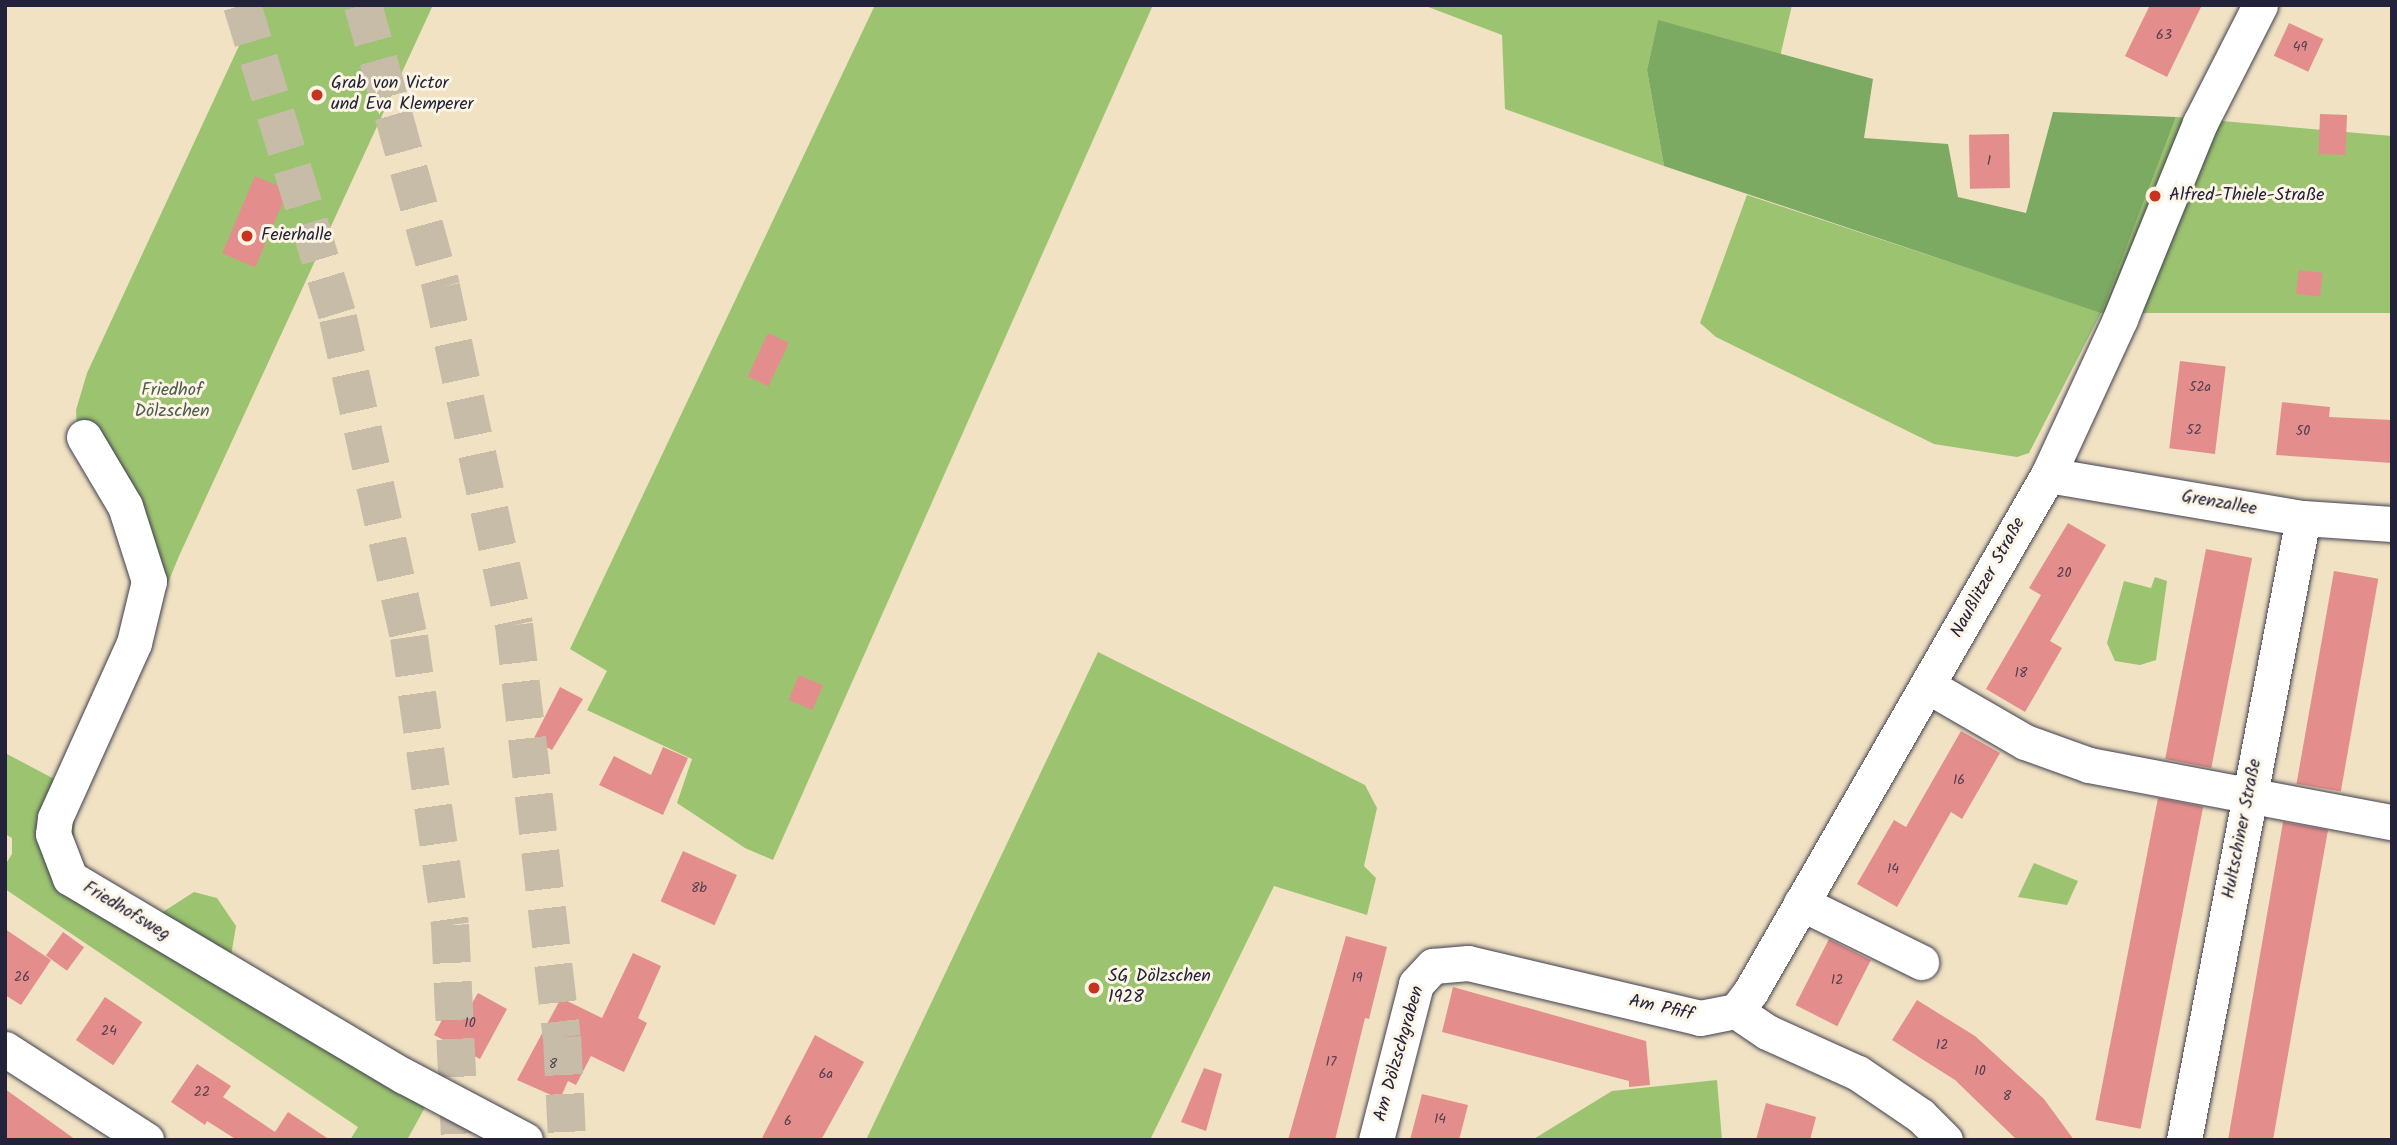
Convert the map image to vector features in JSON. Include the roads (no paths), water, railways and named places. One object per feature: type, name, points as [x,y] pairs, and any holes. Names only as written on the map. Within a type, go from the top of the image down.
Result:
[{"type":"street","name":"Naußlitzer Straße","points":[[1735,1010],[1928,686],[2048,475],[2120,319],[2200,123],[2260,5]]},
{"type":"street","name":"Friedhofsweg","points":[[84,437],[125,506],[149,581],[134,643],[55,818],[53,834],[70,878],[404,1076],[525,1140]]},
{"type":"street","name":"Grenzallee","points":[[2048,475],[2303,518],[2392,524]]},
{"type":"street","name":"Hultschiner Straße","points":[[2183,1140],[2303,518]]},
{"type":"street","points":[[1928,686],[2025,742],[2089,765],[2392,822]]},
{"type":"street","points":[[1801,903],[1921,962]]},
{"type":"street","name":"Am Pfiff","points":[[1468,962],[1700,1018],[1735,1010]]},
{"type":"street","name":"Am Dölzschgraben","points":[[1376,1140],[1416,984],[1433,966],[1468,962]]},
{"type":"street","points":[[1735,1010],[1767,1032],[1858,1073],[1921,1115],[1945,1140]]},
{"type":"street","points":[[5,1049],[146,1140]]},
{"type":"tunnel","points":[[242,5],[338,318],[409,637],[450,925],[460,1140]]},
{"type":"tunnel","points":[[363,5],[441,287],[514,625],[562,1037],[567,1140]]},
{"type":"place","name":"Grab von Victor und Eva Klemperer","points":[[317,95]]},
{"type":"place","name":"Alfred-Thiele-Straße","points":[[2155,196]]},
{"type":"place","name":"Feierhalle","points":[[247,236]]},
{"type":"place","name":"SG Dölzschen 1928","points":[[1094,988]]},
{"type":"park label","name":"Friedhof Dölzschen","points":[[172,402]]}]
